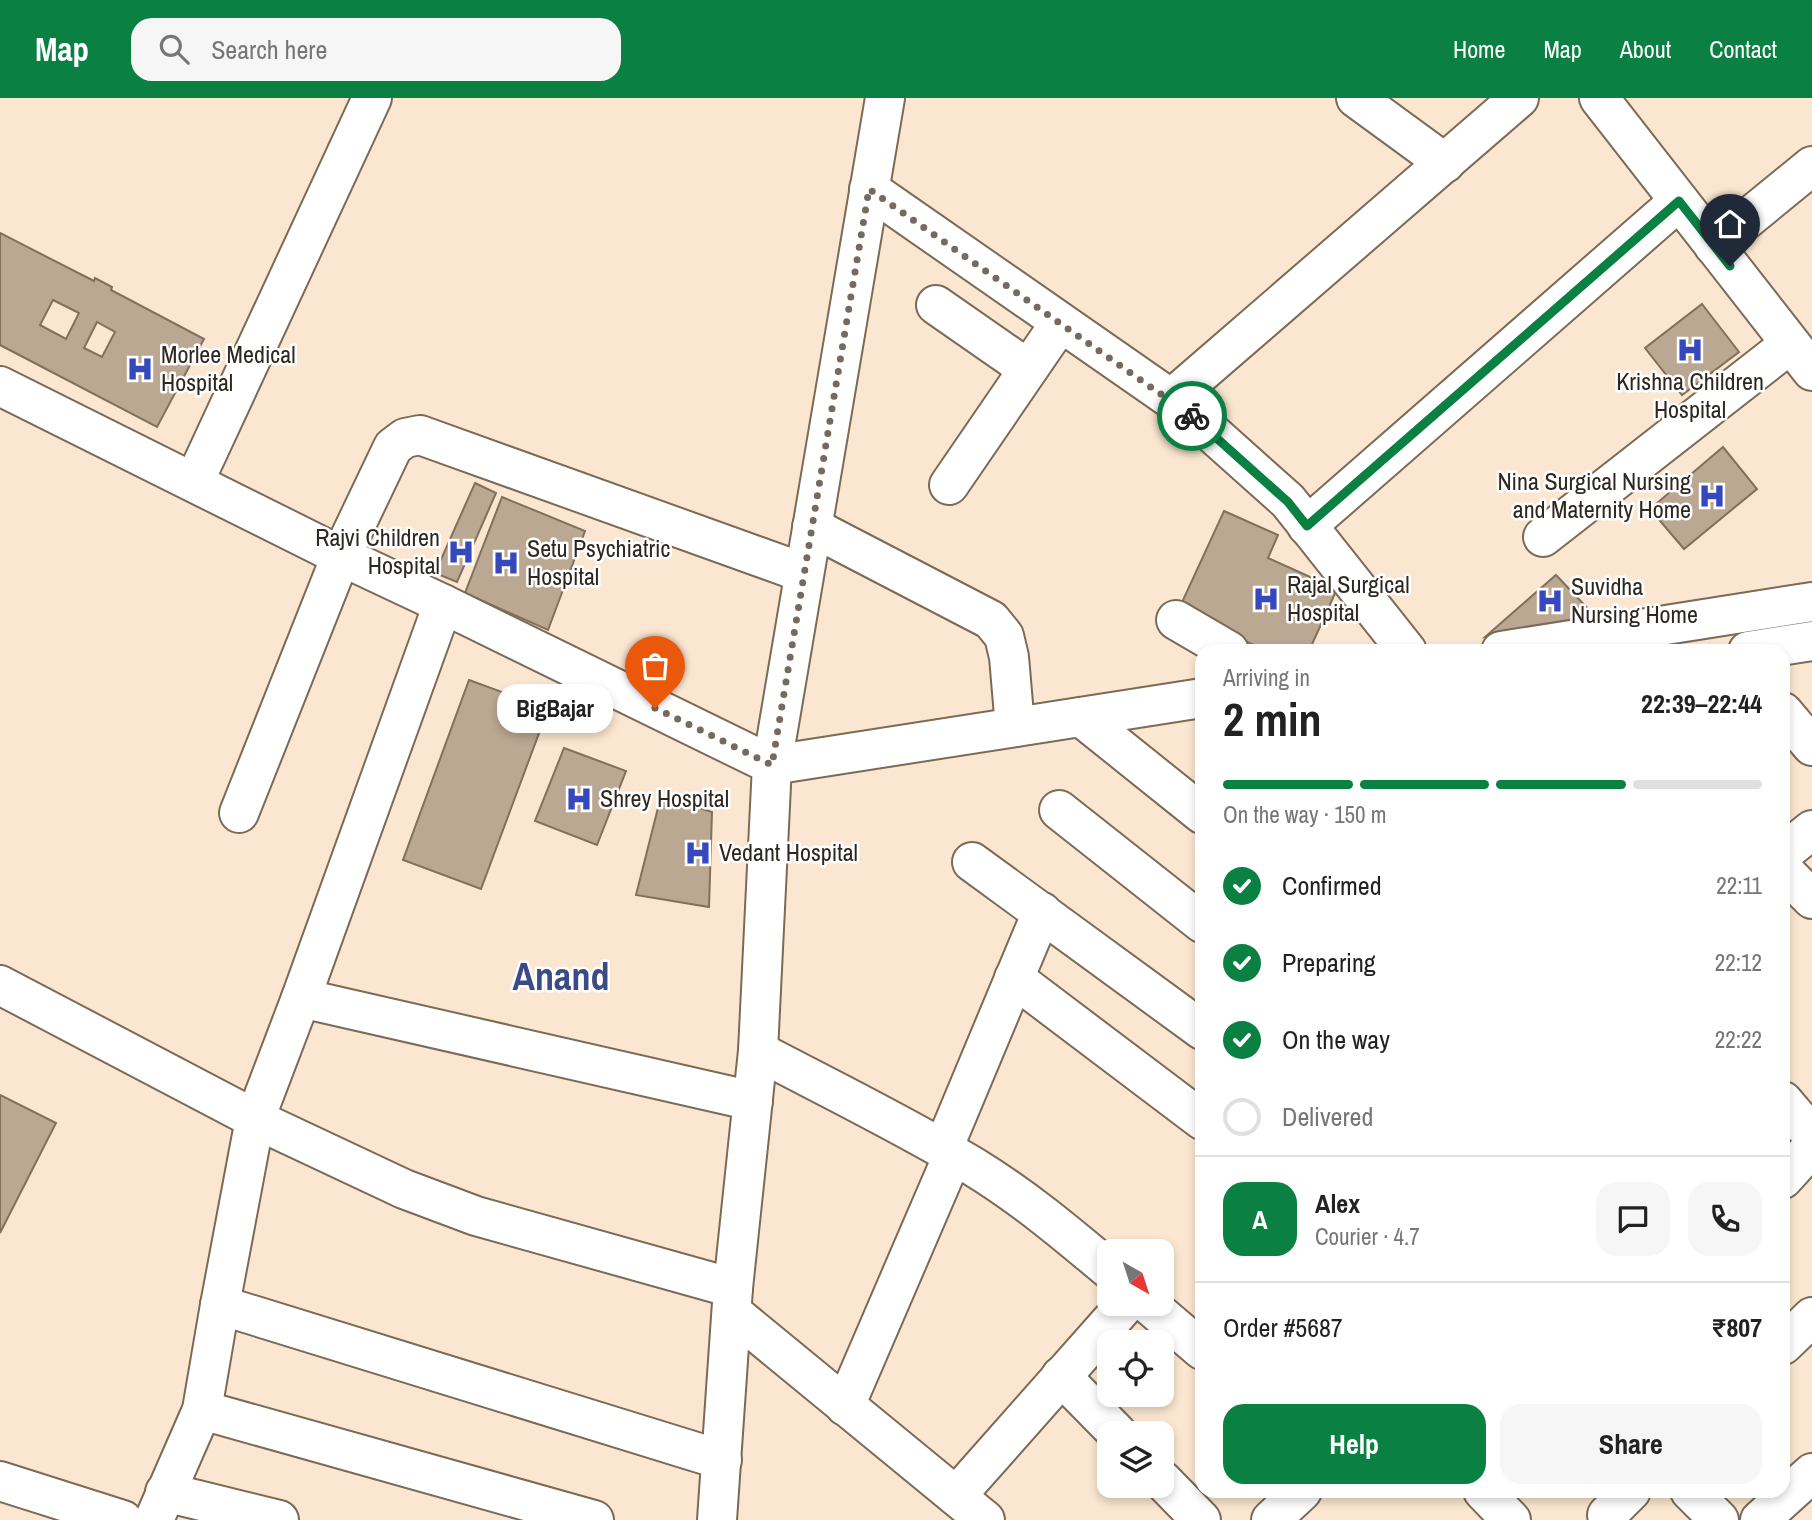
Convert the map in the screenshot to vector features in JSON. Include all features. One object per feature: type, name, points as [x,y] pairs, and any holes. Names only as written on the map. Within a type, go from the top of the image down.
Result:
[{"type":"street","points":[[194,482],[372,98]]},
{"type":"street","points":[[718,1520],[733,1301],[758,1051],[772,765],[885,98]]},
{"type":"street","points":[[1356,98],[1445,163]]},
{"type":"street","points":[[1171,399],[1519,98]]},
{"type":"street","points":[[1543,537],[1801,357],[1679,201],[1608,101]]},
{"type":"street","points":[[1714,246],[1812,166]]},
{"type":"street","points":[[869,189],[1184,408],[1288,502],[1402,644]]},
{"type":"street","points":[[1307,526],[1679,201]]},
{"type":"street","points":[[936,305],[1028,369]]},
{"type":"street","points":[[948,485],[1060,323]]},
{"type":"street","points":[[0,386],[341,556],[772,765],[1195,699]]},
{"type":"street","points":[[239,813],[341,556],[393,447],[405,438],[420,435],[804,573]]},
{"type":"street","points":[[812,527],[991,620],[1004,636],[1009,657],[1015,727]]},
{"type":"street","points":[[1595,644],[1812,602]]},
{"type":"street","points":[[279,1520],[160,1506],[202,1410],[256,1119],[443,604]]},
{"type":"street","points":[[1176,620],[1217,644]]},
{"type":"street","points":[[1790,644],[1812,641]]},
{"type":"street","points":[[1081,717],[1195,808]]},
{"type":"street","points":[[1790,720],[1812,746]]},
{"type":"street","points":[[1059,810],[1195,917]]},
{"type":"street","points":[[1790,847],[1812,830]]},
{"type":"street","points":[[972,862],[1195,1025]]},
{"type":"street","points":[[1790,877],[1812,899]]},
{"type":"street","points":[[845,1406],[1042,912]]},
{"type":"street","points":[[1014,978],[1195,1116]]},
{"type":"street","points":[[0,985],[256,1119],[404,1189],[476,1216],[733,1301],[845,1406],[985,1520]]},
{"type":"street","points":[[301,998],[753,1101]]},
{"type":"street","points":[[758,1051],[976,1168],[1048,1217],[1097,1259]]},
{"type":"street","points":[[1790,1109],[1812,1135]]},
{"type":"street","points":[[1790,1171],[1812,1147]]},
{"type":"street","points":[[220,1305],[722,1460]]},
{"type":"street","points":[[956,1496],[1115,1316]]},
{"type":"street","points":[[1162,1316],[1195,1344]]},
{"type":"street","points":[[1790,1338],[1812,1317]]},
{"type":"street","points":[[1061,1377],[1105,1421]]},
{"type":"street","points":[[202,1410],[594,1520]]},
{"type":"street","points":[[1790,1493],[1812,1473]]},
{"type":"street","points":[[0,1480],[123,1520]]},
{"type":"street","points":[[1174,1492],[1201,1520]]},
{"type":"street","points":[[1271,1520],[1295,1498]]},
{"type":"street","points":[[1697,1498],[1719,1520]]},
{"type":"street","points":[[1760,1520],[1784,1498]]},
{"type":"building","points":[[0,233],[94,281],[95,278],[112,287],[111,290],[204,339],[157,427],[0,345]],"holes":[[[53,300],[79,313],[66,339],[40,325]],[[97,322],[115,332],[102,357],[84,348]]]},
{"type":"building","points":[[1702,304],[1739,352],[1682,395],[1645,348]]},
{"type":"building","points":[[1723,447],[1757,489],[1684,549],[1650,509]]},
{"type":"building","points":[[475,483],[496,493],[457,582],[435,573]]},
{"type":"building","points":[[502,497],[585,531],[548,630],[465,593]]},
{"type":"building","points":[[1224,511],[1278,535],[1268,558],[1337,589],[1312,644],[1251,644],[1178,611]]},
{"type":"building","points":[[1556,575],[1591,612],[1577,625],[1485,637]]},
{"type":"building","points":[[469,680],[548,709],[481,889],[403,860]]},
{"type":"building","points":[[564,748],[626,771],[597,845],[535,821]]},
{"type":"building","points":[[661,796],[712,812],[709,907],[636,895]]},
{"type":"building","points":[[0,1095],[56,1123],[0,1233]]},
{"type":"way so far","points":[[655,708],[772,765],[869,189],[1192,416]]},
{"type":"place","name":"Krishna Children Hospital","points":[[1690,350]]},
{"type":"place","name":"Morlee Medical Hospital","points":[[140,369]]},
{"type":"place","name":"Nina Surgical Nursing and Maternity Home","points":[[1712,496]]},
{"type":"place","name":"Rajvi Children Hospital","points":[[461,552]]},
{"type":"place","name":"Setu Psychiatric Hospital","points":[[506,563]]},
{"type":"place","name":"Rajal Surgical Hospital","points":[[1266,599]]},
{"type":"place","name":"Suvidha Nursing Home","points":[[1550,601]]},
{"type":"place","name":"BigBajar","points":[[655,708]]},
{"type":"place","name":"Shrey Hospital","points":[[579,799]]},
{"type":"place","name":"Vedant Hospital","points":[[698,853]]},
{"type":"district","name":"Anand","points":[[561,977]]},
{"type":"route","points":[[1192,416],[1288,502],[1307,526],[1679,201],[1730,266]]}]
